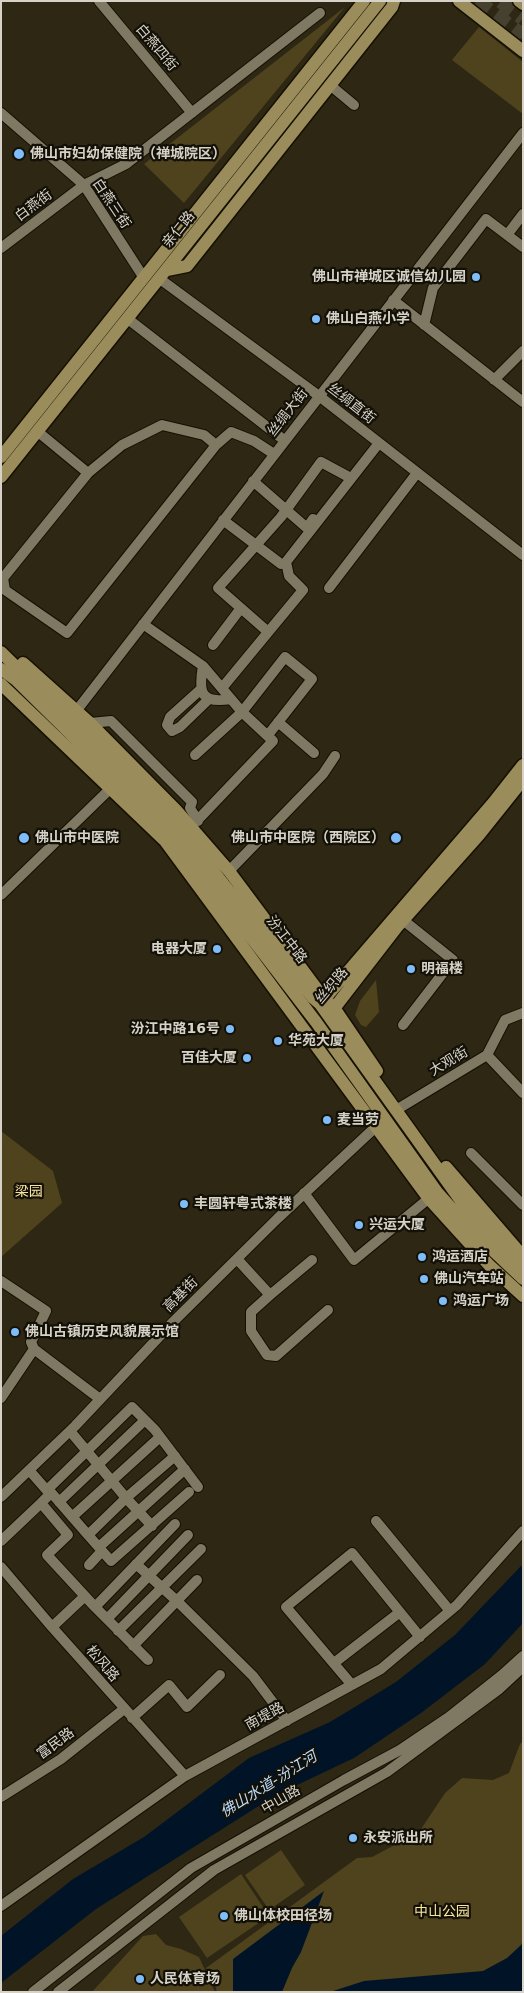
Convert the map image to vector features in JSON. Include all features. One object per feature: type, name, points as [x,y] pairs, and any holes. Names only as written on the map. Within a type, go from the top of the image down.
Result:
[{"type":"main road","name":"亲仁路","points":[[1,457],[364,1]]},
{"type":"main road","name":"亲仁路","points":[[1,477],[380,1]]},
{"type":"main road","points":[[163,274],[188,266],[392,7],[394,1]]},
{"type":"main road","points":[[459,1],[523,51]]},
{"type":"main road","points":[[518,1],[523,4]]},
{"type":"main road","points":[[1,651],[27,666],[77,710],[176,810],[195,824],[320,998],[419,878],[434,872],[493,803],[523,764]]},
{"type":"main road","name":"汾江中路","points":[[1,651],[176,825],[331,1012],[466,1208],[523,1268]]},
{"type":"main road","name":"汾江中路","points":[[1,669],[16,680],[171,833],[316,1022],[381,1123]]},
{"type":"main road","points":[[1,684],[165,841],[381,1123],[433,1195],[489,1265],[523,1296]]},
{"type":"main road","name":"丝织路","points":[[316,1022],[331,1012],[403,920],[522,782]]},
{"type":"main road","name":"丝织路","points":[[316,1022],[320,998]]},
{"type":"main road","points":[[331,1012],[455,1179],[523,1256]]},
{"type":"main road","points":[[433,1195],[523,1279]]},
{"type":"street","name":"白燕四街","points":[[99,1],[192,113]]},
{"type":"street","name":"白燕街","points":[[1,248],[84,185],[126,164],[320,13]]},
{"type":"street","points":[[330,85],[354,106]]},
{"type":"street","name":"白燕三街","points":[[1,113],[84,185],[144,278]]},
{"type":"street","name":"丝绸大街","points":[[77,710],[523,132]]},
{"type":"street","points":[[507,235],[523,214]]},
{"type":"street","points":[[424,325],[433,288],[486,219],[523,247]]},
{"type":"street","name":"丝绸直街","points":[[163,274],[523,555]]},
{"type":"street","points":[[393,300],[523,402]]},
{"type":"street","points":[[128,319],[284,440]]},
{"type":"street","points":[[494,380],[523,351]]},
{"type":"street","points":[[216,445],[204,435],[162,425],[122,445],[88,473],[3,578],[4,590],[67,633],[216,445],[231,432],[254,441],[274,454]]},
{"type":"street","points":[[38,432],[88,473]]},
{"type":"street","points":[[222,688],[303,590],[289,576],[286,562],[379,444]]},
{"type":"street","points":[[253,481],[307,528],[362,458]]},
{"type":"street","points":[[267,632],[218,588],[286,510],[321,462],[347,476]]},
{"type":"street","points":[[329,588],[417,473]]},
{"type":"street","points":[[223,520],[281,564]]},
{"type":"street","points":[[212,645],[241,608]]},
{"type":"street","points":[[143,624],[203,666],[242,712],[273,741],[195,824]]},
{"type":"street","points":[[195,755],[242,712],[286,657],[312,679],[268,735]]},
{"type":"street","points":[[203,666],[200,690],[209,699],[216,702],[231,699]]},
{"type":"street","points":[[200,690],[170,717],[167,725],[172,731],[180,727],[209,699]]},
{"type":"street","points":[[278,722],[314,753]]},
{"type":"street","points":[[229,871],[323,774],[335,756]]},
{"type":"street","points":[[1,895],[111,788]]},
{"type":"street","points":[[402,1025],[453,960],[403,920]]},
{"type":"street","name":"大观街","points":[[401,1107],[487,1055],[505,1020],[523,1013]]},
{"type":"street","points":[[487,1055],[523,1093]]},
{"type":"street","name":"高基街","points":[[1,1497],[70,1431],[173,1322],[304,1193],[381,1123]]},
{"type":"street","points":[[471,1153],[523,1205]]},
{"type":"street","points":[[304,1193],[354,1260],[433,1195]]},
{"type":"street","points":[[237,1259],[270,1295]]},
{"type":"street","points":[[312,1260],[251,1312],[251,1331],[267,1355],[276,1356],[328,1310]]},
{"type":"street","points":[[1,1281],[46,1311],[31,1342],[34,1349],[100,1399]]},
{"type":"street","points":[[1,1398],[34,1349]]},
{"type":"street","points":[[132,1407],[160,1437],[185,1468],[194,1490],[111,1561],[48,1489],[132,1407]]},
{"type":"street","points":[[59,1502],[145,1420]]},
{"type":"street","points":[[70,1431],[111,1482],[152,1526]]},
{"type":"street","points":[[72,1517],[160,1437]]},
{"type":"street","points":[[88,1535],[126,1498],[176,1456]]},
{"type":"street","points":[[89,1565],[101,1549],[138,1511],[185,1468]]},
{"type":"street","points":[[1,1541],[50,1494],[29,1470]]},
{"type":"street","points":[[41,1503],[68,1535],[47,1555],[118,1631],[148,1660]]},
{"type":"street","points":[[376,1521],[450,1611]]},
{"type":"street","points":[[95,1607],[175,1524]]},
{"type":"street","name":"南堤路","points":[[1,1906],[185,1776],[382,1669],[450,1611],[523,1531]]},
{"type":"street","points":[[107,1619],[188,1535]]},
{"type":"street","points":[[118,1631],[161,1586],[201,1549]]},
{"type":"street","points":[[352,1685],[286,1608],[352,1554],[420,1637]]},
{"type":"street","points":[[136,1564],[177,1601],[253,1676],[287,1721]]},
{"type":"street","name":"松风路","points":[[1,1567],[124,1709],[185,1776]]},
{"type":"street","points":[[133,1646],[198,1580]]},
{"type":"street","points":[[52,1627],[85,1596]]},
{"type":"street","points":[[334,1663],[400,1612]]},
{"type":"street","name":"中山路","points":[[32,1992],[191,1868],[400,1750],[449,1717],[523,1656]]},
{"type":"street","name":"中山路","points":[[58,1992],[214,1870],[387,1772],[498,1690],[523,1667]]},
{"type":"street","points":[[132,1718],[169,1685],[187,1706],[220,1675]]},
{"type":"street","name":"富民路","points":[[1,1797],[61,1759],[124,1709]]},
{"type":"green space","points":[[345,7],[184,203],[144,164]]},
{"type":"green space","points":[[479,27],[523,62],[523,114],[452,60]]},
{"type":"green space","points":[[376,980],[379,1012],[366,1027],[361,1025],[355,1015],[360,1001]]},
{"type":"green space","name":"梁园","points":[[1,1131],[53,1171],[62,1203],[1,1257]]},
{"type":"green space","name":"中山公园","points":[[523,1741],[523,1992],[217,1992],[213,1977],[206,1968],[357,1858],[372,1857],[419,1832],[445,1793],[462,1778],[493,1780],[509,1773],[520,1744]]},
{"type":"green space","points":[[281,1850],[305,1885],[269,1910],[245,1875]]},
{"type":"green space","name":"佛山体校田径场","points":[[241,1874],[269,1916],[207,1958],[179,1917]]},
{"type":"green space","points":[[156,1934],[166,1945],[199,1957],[215,1992],[92,1992],[143,1936]]},
{"type":"water","name":"佛山水道-汾江河","points":[[523,1564],[523,1623],[485,1664],[421,1713],[354,1758],[276,1795],[96,1909],[1,1983],[1,1936],[73,1879],[144,1837],[249,1758],[330,1722],[396,1682],[455,1635]]},
{"type":"water","points":[[324,1891],[301,1952],[282,1992],[233,1992],[233,1959]]},
{"type":"water","points":[[523,1941],[523,1992],[330,1992],[364,1981],[483,1971],[507,1958]]},
{"type":"tunnel","points":[[477,1],[523,36]]},
{"type":"tunnel","points":[[501,1],[523,18]]},
{"type":"place","name":"佛山市妇幼保健院（禅城院区）","points":[[19,154]]},
{"type":"place","name":"佛山市禅城区诚信幼儿园","points":[[476,277]]},
{"type":"place","name":"佛山白燕小学","points":[[316,319]]},
{"type":"place","name":"佛山市中医院","points":[[24,838]]},
{"type":"place","name":"佛山市中医院（西院区）","points":[[396,838]]},
{"type":"place","name":"电器大厦","points":[[217,949]]},
{"type":"place","name":"明福楼","points":[[411,969]]},
{"type":"place","name":"汾江中路16号","points":[[230,1029]]},
{"type":"place","name":"华苑大厦","points":[[278,1041]]},
{"type":"place","name":"百佳大厦","points":[[247,1058]]},
{"type":"place","name":"麦当劳","points":[[327,1120]]},
{"type":"place","name":"丰圆轩粤式茶楼","points":[[184,1204]]},
{"type":"place","name":"兴运大厦","points":[[359,1225]]},
{"type":"place","name":"鸿运酒店","points":[[422,1257]]},
{"type":"place","name":"佛山汽车站","points":[[424,1279]]},
{"type":"place","name":"鸿运广场","points":[[443,1301]]},
{"type":"place","name":"佛山古镇历史风貌展示馆","points":[[15,1332]]},
{"type":"place","name":"永安派出所","points":[[353,1838]]},
{"type":"place","name":"佛山体校田径场","points":[[224,1916]]},
{"type":"place","name":"人民体育场","points":[[140,1979]]}]
